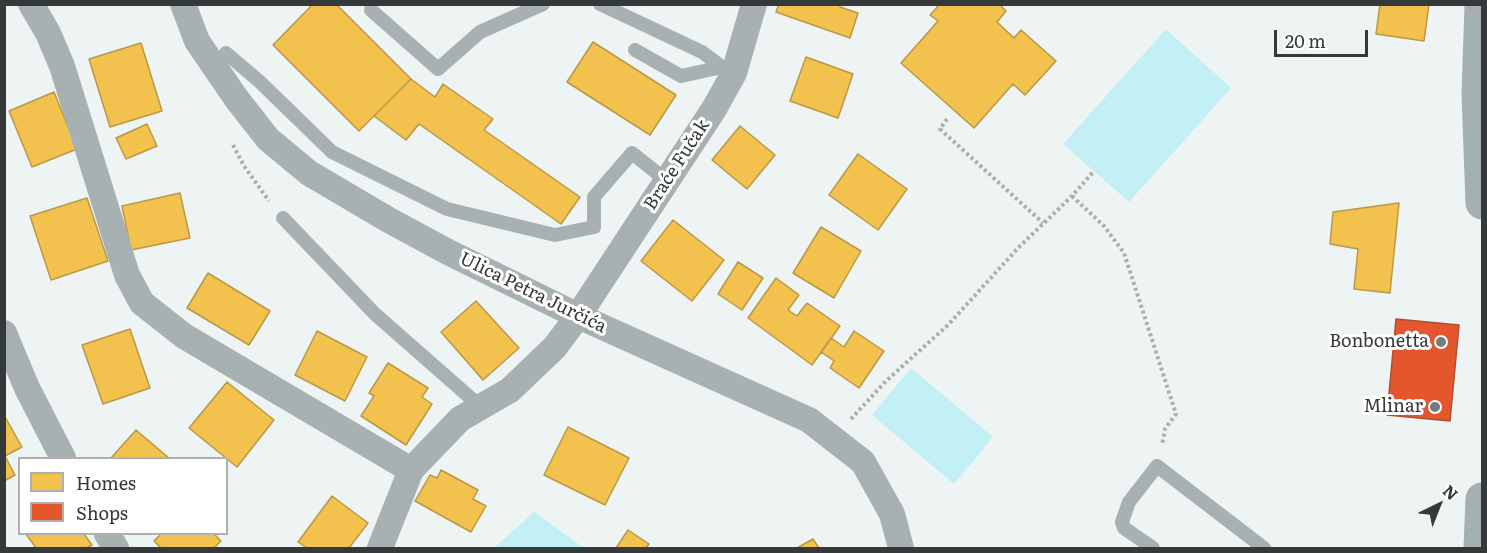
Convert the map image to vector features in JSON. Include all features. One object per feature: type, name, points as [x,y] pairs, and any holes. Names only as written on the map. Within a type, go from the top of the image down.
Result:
[{"type":"main road","points":[[1481,4],[1478,94],[1482,203]]},
{"type":"main road","points":[[1480,549],[1482,499]]},
{"type":"street","points":[[31,4],[48,33],[62,66],[127,275],[142,303],[184,336],[411,470],[380,549]]},
{"type":"street","name":"Ulica Petra Jurčića","points":[[183,4],[197,41],[236,98],[268,139],[309,173],[446,251],[578,316],[809,420],[863,462],[892,514],[901,549]]},
{"type":"street","name":"Braće Fučak","points":[[411,470],[460,419],[510,390],[555,346],[578,316],[714,109],[754,4]]},
{"type":"street","points":[[4,333],[27,388],[62,457]]},
{"type":"street","points":[[108,535],[116,549]]},
{"type":"lane","points":[[370,9],[438,69],[480,32],[543,4]]},
{"type":"lane","points":[[600,4],[702,51],[728,70]]},
{"type":"lane","points":[[635,50],[681,76],[728,70]]},
{"type":"lane","points":[[226,53],[260,82],[332,152],[447,209],[555,235],[594,227],[594,197],[632,153],[667,181]]},
{"type":"lane","points":[[283,218],[375,314],[482,408]]},
{"type":"lane","points":[[1153,549],[1124,528],[1122,522],[1129,502],[1157,466],[1264,549]]},
{"type":"path","points":[[947,119],[940,129],[1043,223]]},
{"type":"path","points":[[233,144],[244,166],[283,218]]},
{"type":"path","points":[[849,421],[886,381],[948,325],[1018,248],[1072,196],[1094,171]]},
{"type":"path","points":[[1072,196],[1104,226],[1124,253],[1176,414],[1165,429]]},
{"type":"shaded area","points":[[1166,29],[1231,88],[1129,202],[1063,144]]},
{"type":"shaded area","points":[[911,368],[993,437],[954,484],[872,415]]},
{"type":"shaded area","points":[[534,512],[584,548],[494,548]]},
{"type":"building: Homes","points":[[313,4],[336,4],[411,79],[359,131],[273,45]]},
{"type":"building: Homes","points":[[779,4],[841,4],[840,7],[858,13],[850,38],[776,12]]},
{"type":"building: Homes","points":[[940,4],[999,4],[1006,11],[997,22],[1014,38],[1021,30],[1056,61],[1025,95],[1013,84],[974,128],[901,63],[938,21],[930,15]]},
{"type":"building: Homes","points":[[1380,4],[1429,4],[1424,41],[1376,34]]},
{"type":"building: Homes","points":[[593,42],[676,95],[650,135],[567,82]]},
{"type":"building: Homes","points":[[141,43],[162,111],[110,127],[89,59]]},
{"type":"building: Homes","points":[[806,57],[853,74],[838,118],[790,101]]},
{"type":"building: Homes","points":[[411,79],[435,97],[443,84],[493,119],[484,130],[580,197],[561,224],[419,124],[406,140],[374,116]]},
{"type":"building: Homes","points":[[54,92],[77,149],[32,167],[9,111]]},
{"type":"building: Homes","points":[[147,124],[157,146],[126,159],[116,138]]},
{"type":"building: Homes","points":[[740,126],[775,155],[747,189],[712,160]]},
{"type":"building: Homes","points":[[858,154],[907,189],[878,230],[829,195]]},
{"type":"building: Homes","points":[[180,193],[190,238],[131,250],[122,206]]},
{"type":"building: Homes","points":[[87,198],[108,261],[51,280],[30,216]]},
{"type":"building: Homes","points":[[1399,203],[1390,293],[1354,289],[1358,249],[1330,244],[1333,212]]},
{"type":"building: Homes","points":[[673,220],[724,260],[692,301],[641,261]]},
{"type":"building: Homes","points":[[821,227],[861,251],[834,298],[793,273]]},
{"type":"building: Homes","points":[[738,262],[763,278],[742,310],[718,294]]},
{"type":"building: Homes","points":[[208,273],[270,311],[249,345],[187,308]]},
{"type":"building: Homes","points":[[776,278],[799,295],[788,310],[797,316],[807,303],[840,326],[812,365],[748,318]]},
{"type":"building: Homes","points":[[476,301],[519,348],[483,380],[441,332]]},
{"type":"building: Homes","points":[[130,329],[150,388],[103,404],[82,345]]},
{"type":"building: Homes","points":[[317,331],[367,357],[345,401],[295,375]]},
{"type":"building: Homes","points":[[854,331],[884,351],[859,388],[830,368],[834,361],[821,352],[831,338],[844,347]]},
{"type":"building: Homes","points":[[388,363],[428,388],[422,397],[432,404],[406,445],[361,416],[374,396],[369,393]]},
{"type":"building: Homes","points":[[227,382],[274,420],[237,467],[228,457],[225,457],[189,428]]},
{"type":"building: Homes","points":[[4,415],[22,447],[5,456],[15,475],[4,481]]},
{"type":"building: Homes","points":[[568,427],[629,458],[605,505],[544,475]]},
{"type":"building: Homes","points":[[136,430],[168,457],[112,457]]},
{"type":"building: Homes","points":[[441,470],[478,490],[473,499],[486,506],[471,532],[415,501],[430,475],[437,478]]},
{"type":"building: Homes","points":[[332,496],[368,523],[349,548],[307,548],[298,542]]},
{"type":"building: Homes","points":[[628,530],[649,544],[646,548],[616,548]]},
{"type":"building: Homes","points":[[27,535],[85,535],[92,545],[86,548],[36,548]]},
{"type":"building: Homes","points":[[160,535],[215,535],[221,541],[214,548],[161,548],[154,541]]},
{"type":"building: Homes","points":[[813,539],[819,548],[797,548]]},
{"type":"building: Shops","points":[[1396,319],[1459,325],[1450,421],[1387,415]]},
{"type":"place","name":"Bonbonetta","points":[[1441,342]]},
{"type":"place","name":"Mlinar","points":[[1435,407]]}]
